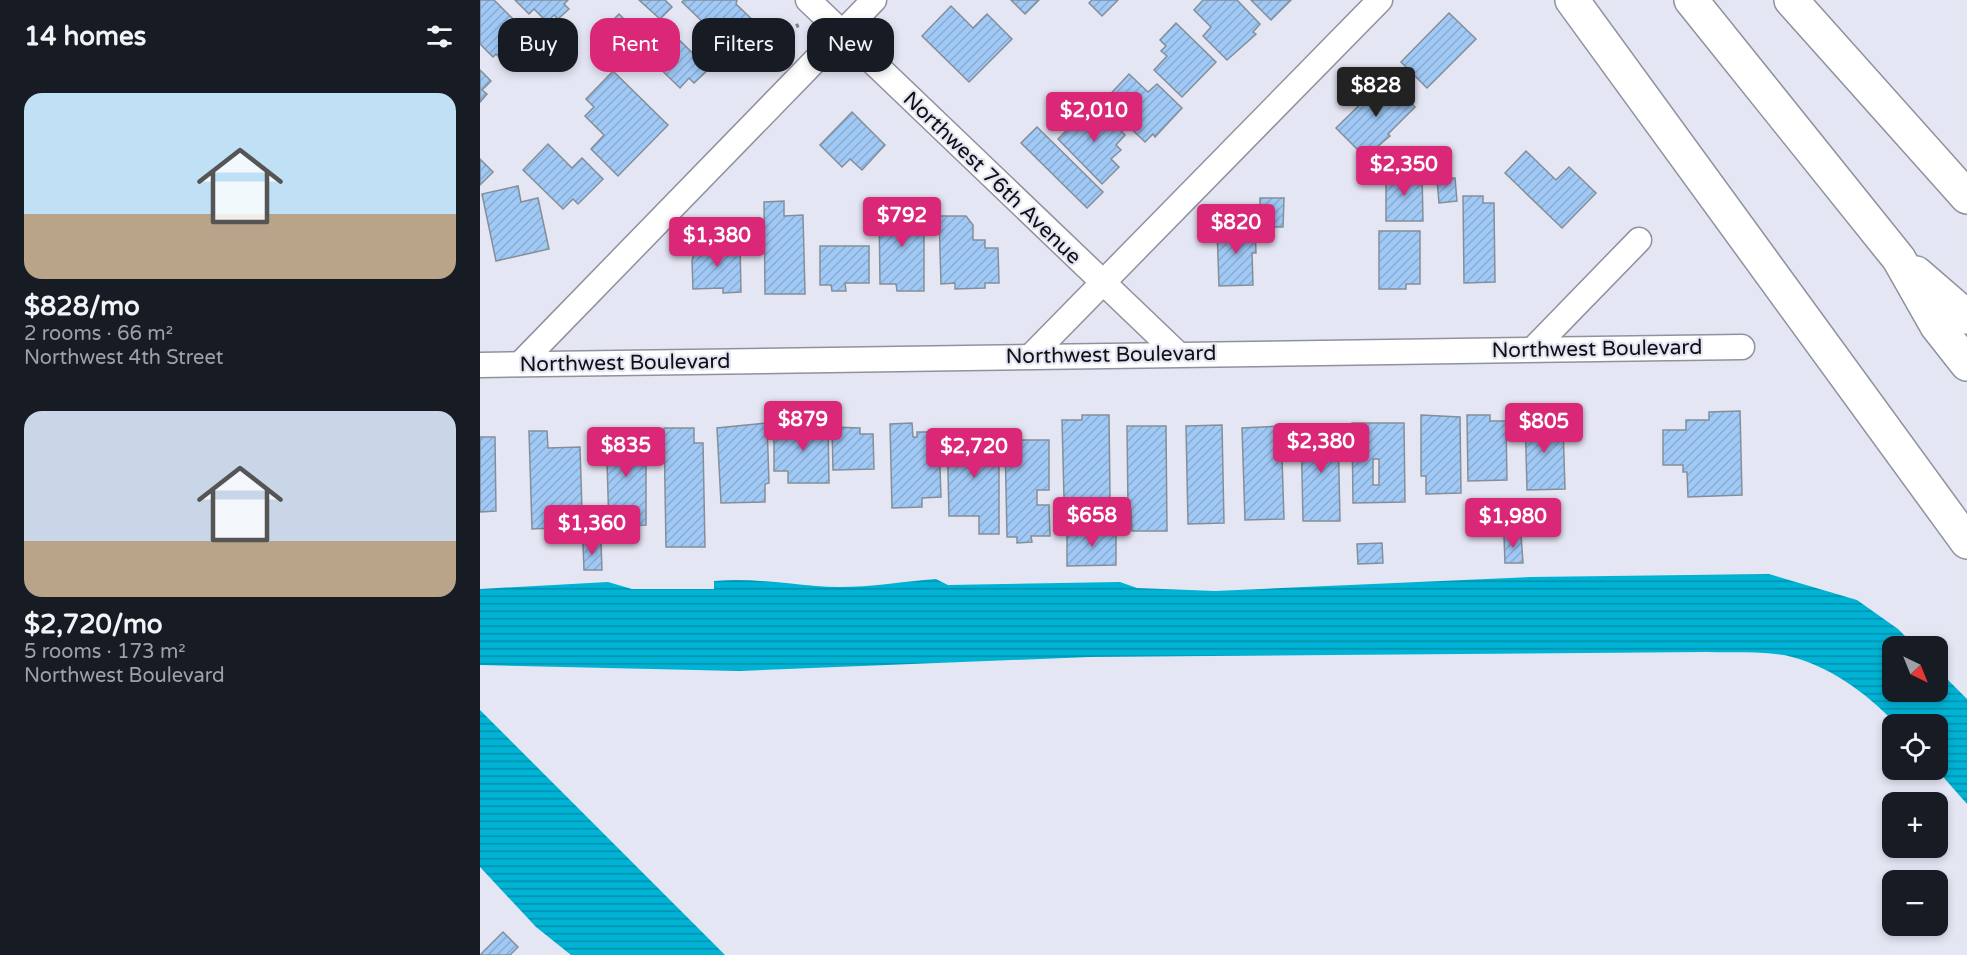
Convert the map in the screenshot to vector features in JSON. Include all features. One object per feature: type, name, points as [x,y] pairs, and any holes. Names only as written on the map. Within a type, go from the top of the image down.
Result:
[{"type":"highway","points":[[1572,0],[1967,542]]},
{"type":"highway","points":[[1691,0],[1899,259],[1937,326],[1967,364]]},
{"type":"highway","points":[[1791,0],[1967,196]]},
{"type":"highway","points":[[1899,259],[1967,317]]},
{"type":"street","name":"Northwest 76th Avenue","points":[[808,0],[827,18]]},
{"type":"street","points":[[857,18],[874,0]]},
{"type":"street","points":[[1030,356],[1380,0]]},
{"type":"street","points":[[520,364],[807,69]]},
{"type":"street","name":"Northwest 76th Avenue","points":[[883,72],[1178,354]]},
{"type":"street","points":[[1533,349],[1639,240]]},
{"type":"street","name":"Northwest Boulevard","points":[[480,365],[1742,347]]},
{"type":"water","points":[[1769,574],[1857,600],[1905,636],[1882,636],[1882,702],[1948,702],[1948,680],[1967,699],[1967,804],[1946,780],[1948,780],[1948,714],[1886,714],[1859,691],[1831,673],[1800,659],[1774,654],[1706,652],[1090,657],[739,671],[480,665],[480,589],[608,582],[632,589],[714,589],[714,581],[740,580],[846,587],[936,579],[948,585],[1120,582],[1137,588],[1215,591],[1529,577]]},
{"type":"water","points":[[480,710],[725,955],[571,955],[536,927],[480,867]]},
{"type":"building","points":[[480,0],[494,0],[512,18],[498,18],[498,56],[496,54],[493,57],[480,44]]},
{"type":"building","points":[[515,0],[568,0],[564,4],[569,9],[559,18],[554,15],[551,18],[543,18],[534,9],[529,14]]},
{"type":"building","points":[[639,0],[665,0],[672,7],[659,18]]},
{"type":"building","points":[[684,0],[737,0],[736,4],[751,18],[699,18],[682,2]]},
{"type":"building","points":[[1011,0],[1039,0],[1025,14]]},
{"type":"building","points":[[1092,0],[1118,0],[1102,16],[1089,3]]},
{"type":"building","points":[[1203,0],[1237,0],[1260,24],[1253,32],[1256,34],[1227,60],[1203,36],[1211,27],[1194,10]]},
{"type":"building","points":[[1251,0],[1291,0],[1271,20]]},
{"type":"building","points":[[951,6],[973,28],[987,14],[1012,39],[969,82],[922,36]]},
{"type":"building","points":[[1449,13],[1476,39],[1427,88],[1401,62]]},
{"type":"building","points":[[1176,23],[1216,62],[1182,97],[1154,70],[1167,56],[1161,51],[1166,46],[1160,40]]},
{"type":"building","points":[[680,41],[692,52],[692,72],[706,72],[694,83],[689,78],[680,88],[664,72],[680,72]]},
{"type":"building","points":[[480,70],[491,81],[482,90],[487,94],[480,102]]},
{"type":"building","points":[[614,72],[668,125],[618,176],[591,149],[604,135],[585,116],[594,107],[586,99]]},
{"type":"building","points":[[1129,74],[1148,92],[1157,84],[1182,108],[1155,137],[1153,134],[1145,142],[1103,102]]},
{"type":"building","points":[[1387,78],[1415,107],[1388,134],[1390,136],[1365,157],[1336,128]]},
{"type":"building","points":[[1094,103],[1125,135],[1116,145],[1121,150],[1111,159],[1119,167],[1102,184],[1058,139]]},
{"type":"building","points":[[852,112],[885,145],[862,170],[850,159],[842,167],[820,145]]},
{"type":"building","points":[[1037,127],[1103,192],[1087,208],[1021,143]]},
{"type":"building","points":[[548,144],[572,168],[582,158],[603,179],[578,204],[573,199],[563,209],[523,170]]},
{"type":"building","points":[[1526,151],[1556,180],[1569,167],[1596,193],[1562,228],[1505,173]]},
{"type":"building","points":[[480,159],[493,172],[480,185]]},
{"type":"building","points":[[1386,172],[1422,172],[1423,221],[1386,221]]},
{"type":"building","points":[[1455,178],[1457,201],[1439,203],[1437,179]]},
{"type":"building","points":[[518,186],[521,202],[538,198],[549,249],[496,261],[482,194]]},
{"type":"building","points":[[1463,196],[1483,196],[1483,203],[1494,203],[1495,282],[1464,283]]},
{"type":"building","points":[[1260,198],[1284,198],[1283,227],[1260,227]]},
{"type":"building","points":[[784,201],[784,216],[803,215],[805,294],[765,294],[764,202]]},
{"type":"building","points":[[924,208],[924,291],[897,291],[896,284],[880,284],[879,209]]},
{"type":"building","points":[[939,216],[966,216],[973,225],[973,240],[985,240],[985,248],[998,248],[999,283],[985,283],[985,288],[955,289],[955,283],[941,284]]},
{"type":"building","points":[[1255,226],[1256,253],[1252,253],[1253,285],[1219,286],[1217,228]]},
{"type":"building","points":[[1379,231],[1420,231],[1420,284],[1406,284],[1406,289],[1379,289]]},
{"type":"building","points":[[740,245],[741,292],[723,293],[723,288],[693,289],[692,261],[696,246]]},
{"type":"building","points":[[820,246],[869,246],[869,283],[845,283],[846,291],[832,291],[831,285],[820,285]]},
{"type":"building","points":[[1740,411],[1742,495],[1688,497],[1687,472],[1683,472],[1683,465],[1663,465],[1663,430],[1686,430],[1686,420],[1709,420],[1709,412]]},
{"type":"building","points":[[1545,413],[1545,426],[1563,425],[1565,489],[1527,490],[1525,414]]},
{"type":"building","points":[[1082,415],[1109,415],[1110,498],[1064,498],[1062,420],[1082,420]]},
{"type":"building","points":[[1421,415],[1460,417],[1461,493],[1426,494],[1426,476],[1421,476]]},
{"type":"building","points":[[1467,415],[1490,415],[1490,421],[1506,421],[1507,480],[1468,481]]},
{"type":"building","points":[[828,421],[829,483],[788,483],[788,471],[774,471],[774,427],[800,426],[800,422]]},
{"type":"building","points":[[767,423],[769,483],[765,484],[765,502],[721,503],[717,428]]},
{"type":"building","points":[[912,423],[913,437],[917,437],[917,432],[932,432],[932,441],[939,440],[941,497],[922,498],[922,507],[892,508],[890,424]]},
{"type":"building","points":[[1352,423],[1404,423],[1405,502],[1353,503]],"holes":[[[1373,459],[1379,459],[1379,485],[1373,485]]]},
{"type":"building","points":[[1222,425],[1224,523],[1188,524],[1186,426]]},
{"type":"building","points":[[1127,426],[1166,426],[1167,531],[1132,531],[1131,510],[1128,510]]},
{"type":"building","points":[[1281,426],[1284,519],[1245,520],[1242,428]]},
{"type":"building","points":[[1338,426],[1340,521],[1303,521],[1301,427]]},
{"type":"building","points":[[832,427],[860,428],[860,434],[873,434],[874,469],[833,470]]},
{"type":"building","points":[[664,428],[694,428],[694,443],[703,443],[705,547],[666,547]]},
{"type":"building","points":[[634,429],[634,432],[643,432],[643,444],[646,444],[646,525],[609,526],[606,430]]},
{"type":"building","points":[[947,429],[966,429],[966,439],[999,438],[999,534],[979,534],[979,516],[949,516]]},
{"type":"building","points":[[529,431],[547,431],[548,448],[580,447],[582,511],[573,511],[574,527],[532,529]]},
{"type":"building","points":[[480,437],[495,437],[496,511],[480,512]]},
{"type":"building","points":[[1005,440],[1049,440],[1049,490],[1037,490],[1037,505],[1049,505],[1050,536],[1031,536],[1032,542],[1017,543],[1017,537],[1007,537]]},
{"type":"building","points":[[1116,531],[1116,565],[1067,566],[1067,532]]},
{"type":"building","points":[[1521,535],[1523,563],[1505,563],[1504,536]]},
{"type":"building","points":[[583,543],[601,543],[602,570],[584,570]]},
{"type":"building","points":[[1382,543],[1383,563],[1358,564],[1357,544]]},
{"type":"building","points":[[503,932],[518,947],[510,955],[480,955]]}]
